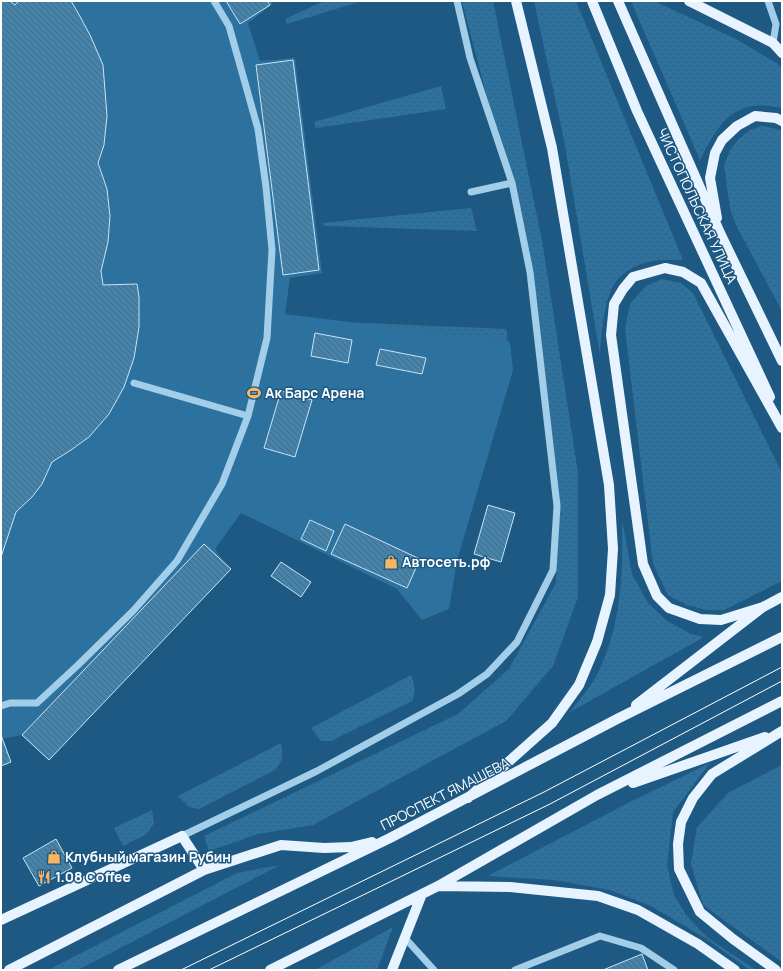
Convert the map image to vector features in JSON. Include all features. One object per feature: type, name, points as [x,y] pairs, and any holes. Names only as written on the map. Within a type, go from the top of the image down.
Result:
[{"type":"main road","points":[[468,798],[552,723],[579,685],[597,642],[610,595],[613,549],[609,485],[552,148],[516,1]]},
{"type":"main road","name":"ЧИСТОПОЛЬСКАЯ УЛИЦА","points":[[592,1],[637,111],[782,421]]},
{"type":"main road","name":"ЧИСТОПОЛЬСКАЯ УЛИЦА","points":[[618,1],[720,233],[782,361]]},
{"type":"main road","points":[[689,1],[773,43],[782,53]]},
{"type":"main road","points":[[720,233],[710,178],[715,153],[722,140],[737,126],[755,116],[776,118],[782,121]]},
{"type":"main road","points":[[763,607],[721,620],[700,620],[669,608],[657,596],[643,564],[611,335],[614,304],[633,276],[665,268],[683,272],[701,283],[782,428]]},
{"type":"main road","points":[[617,719],[763,607],[782,597]]},
{"type":"main road","name":"ПРОСПЕКТ ЯМАШЕВА","points":[[118,970],[390,838],[617,719],[782,637]]},
{"type":"main road","points":[[270,970],[438,886],[597,795],[782,701]]},
{"type":"main road","points":[[597,795],[782,731]]},
{"type":"main road","points":[[776,970],[733,939],[700,912],[679,869],[678,844],[681,822],[693,798],[712,774],[782,731]]},
{"type":"main road","points":[[1,920],[182,836],[204,870]]},
{"type":"main road","points":[[8,970],[204,870],[281,845],[324,848],[351,847],[390,838]]},
{"type":"main road","points":[[438,886],[510,887],[598,896],[638,910],[698,944],[735,970]]},
{"type":"main road","points":[[392,970],[422,894]]},
{"type":"lane","points":[[1,706],[10,703],[37,703],[127,616],[177,561],[222,484],[248,416],[267,338],[272,250],[266,187],[258,129],[229,26],[214,1]]},
{"type":"lane","points":[[182,836],[317,771],[458,694],[487,674],[517,642],[553,570],[558,506],[530,272],[512,183],[470,58],[457,1]]},
{"type":"lane","points":[[768,1],[779,23],[773,43]]},
{"type":"lane","points":[[471,192],[512,183]]},
{"type":"lane","points":[[134,383],[248,416]]},
{"type":"lane","points":[[515,970],[600,936],[642,948],[674,970]]},
{"type":"lane","points":[[404,938],[434,970]]},
{"type":"shaded area","name":"Ак Барс Арена","points":[[1,1],[271,1],[273,4],[248,23],[260,61],[295,58],[322,273],[290,278],[285,314],[510,342],[513,370],[457,561],[449,609],[422,620],[397,589],[241,513],[215,549],[230,571],[47,759],[22,735],[1,739]]},
{"type":"shaded area","points":[[324,1],[362,1],[287,24],[285,19]]},
{"type":"shaded area","points":[[462,1],[493,1],[543,246],[578,473],[578,597],[553,666],[506,721],[313,825],[258,834],[209,851],[204,836],[458,714],[509,669],[556,583],[560,502],[533,275]]},
{"type":"shaded area","points":[[534,1],[576,1],[683,260],[661,260],[648,262],[629,269],[619,278],[611,290],[608,298],[602,328],[600,355],[564,140]]},
{"type":"shaded area","points":[[631,1],[654,1],[736,39],[778,64],[782,69],[782,108],[752,106],[739,110],[719,128],[700,160]]},
{"type":"shaded area","points":[[441,86],[446,109],[316,128],[314,122]]},
{"type":"shaded area","points":[[762,126],[782,130],[782,311],[737,227],[730,209],[724,165],[730,150],[739,139],[750,130]]},
{"type":"shaded area","points":[[471,208],[477,231],[325,226],[322,223]]},
{"type":"shaded area","points":[[662,279],[681,283],[693,293],[782,473],[782,581],[724,610],[707,610],[687,605],[668,595],[653,564],[625,329],[630,304],[646,286]]},
{"type":"shaded area","points":[[342,322],[507,329],[508,360]]},
{"type":"shaded area","points":[[622,520],[632,574],[648,603],[667,621],[691,634],[704,637],[570,712],[597,675],[612,637],[621,579]]},
{"type":"shaded area","points":[[411,675],[414,688],[412,701],[331,741],[321,741],[311,728]]},
{"type":"shaded area","points":[[281,743],[282,757],[275,770],[199,809],[189,807],[178,796]]},
{"type":"shaded area","points":[[710,763],[673,812],[667,865],[674,895],[686,915],[708,938],[756,970],[750,970],[705,938],[651,906],[610,890],[553,880],[488,876],[630,802]]},
{"type":"shaded area","points":[[782,765],[782,962],[703,905],[691,864],[697,827],[728,793]]},
{"type":"shaded area","points":[[152,810],[154,823],[147,834],[123,846],[114,828]]},
{"type":"shaded area","points":[[280,865],[78,970],[48,970],[237,873]]},
{"type":"shaded area","points":[[393,927],[377,970],[315,970]]},
{"type":"building","points":[[1,1],[10,1],[15,5],[19,1],[71,1],[90,35],[103,65],[107,116],[104,145],[98,163],[107,189],[110,216],[108,242],[101,271],[103,285],[137,284],[139,297],[139,327],[134,358],[124,387],[109,414],[89,437],[52,462],[42,484],[32,497],[16,512],[1,557]]},
{"type":"building","points":[[226,1],[267,1],[270,5],[240,24]]},
{"type":"building","points":[[293,60],[319,270],[283,275],[256,65]]},
{"type":"building","points":[[315,333],[352,340],[348,363],[311,356]]},
{"type":"building","points":[[380,349],[426,358],[422,374],[376,365]]},
{"type":"building","points":[[281,391],[312,400],[295,457],[264,448]]},
{"type":"building","points":[[488,505],[515,513],[501,562],[474,554]]},
{"type":"building","points":[[310,520],[334,531],[326,551],[301,539]]},
{"type":"building","points":[[345,524],[420,559],[407,588],[331,554]]},
{"type":"building","points":[[204,544],[231,569],[49,760],[22,735]]},
{"type":"building","points":[[281,562],[311,582],[301,597],[271,576]]},
{"type":"building","points":[[1,735],[11,762],[1,766]]},
{"type":"building","points":[[56,839],[72,868],[39,886],[23,858]]},
{"type":"building","points":[[642,954],[648,970],[603,970]]},
{"type":"tram line","points":[[181,970],[544,792],[782,667]]},
{"type":"tram line","points":[[209,970],[550,804],[782,681]]},
{"type":"place","name":"Ак Барс Арена","points":[[254,393]]},
{"type":"place","name":"Автосеть.рф","points":[[391,562]]},
{"type":"place","name":"Клубный магазин Рубин","points":[[54,857]]},
{"type":"place","name":"1.08 Coffee","points":[[44,877]]}]
